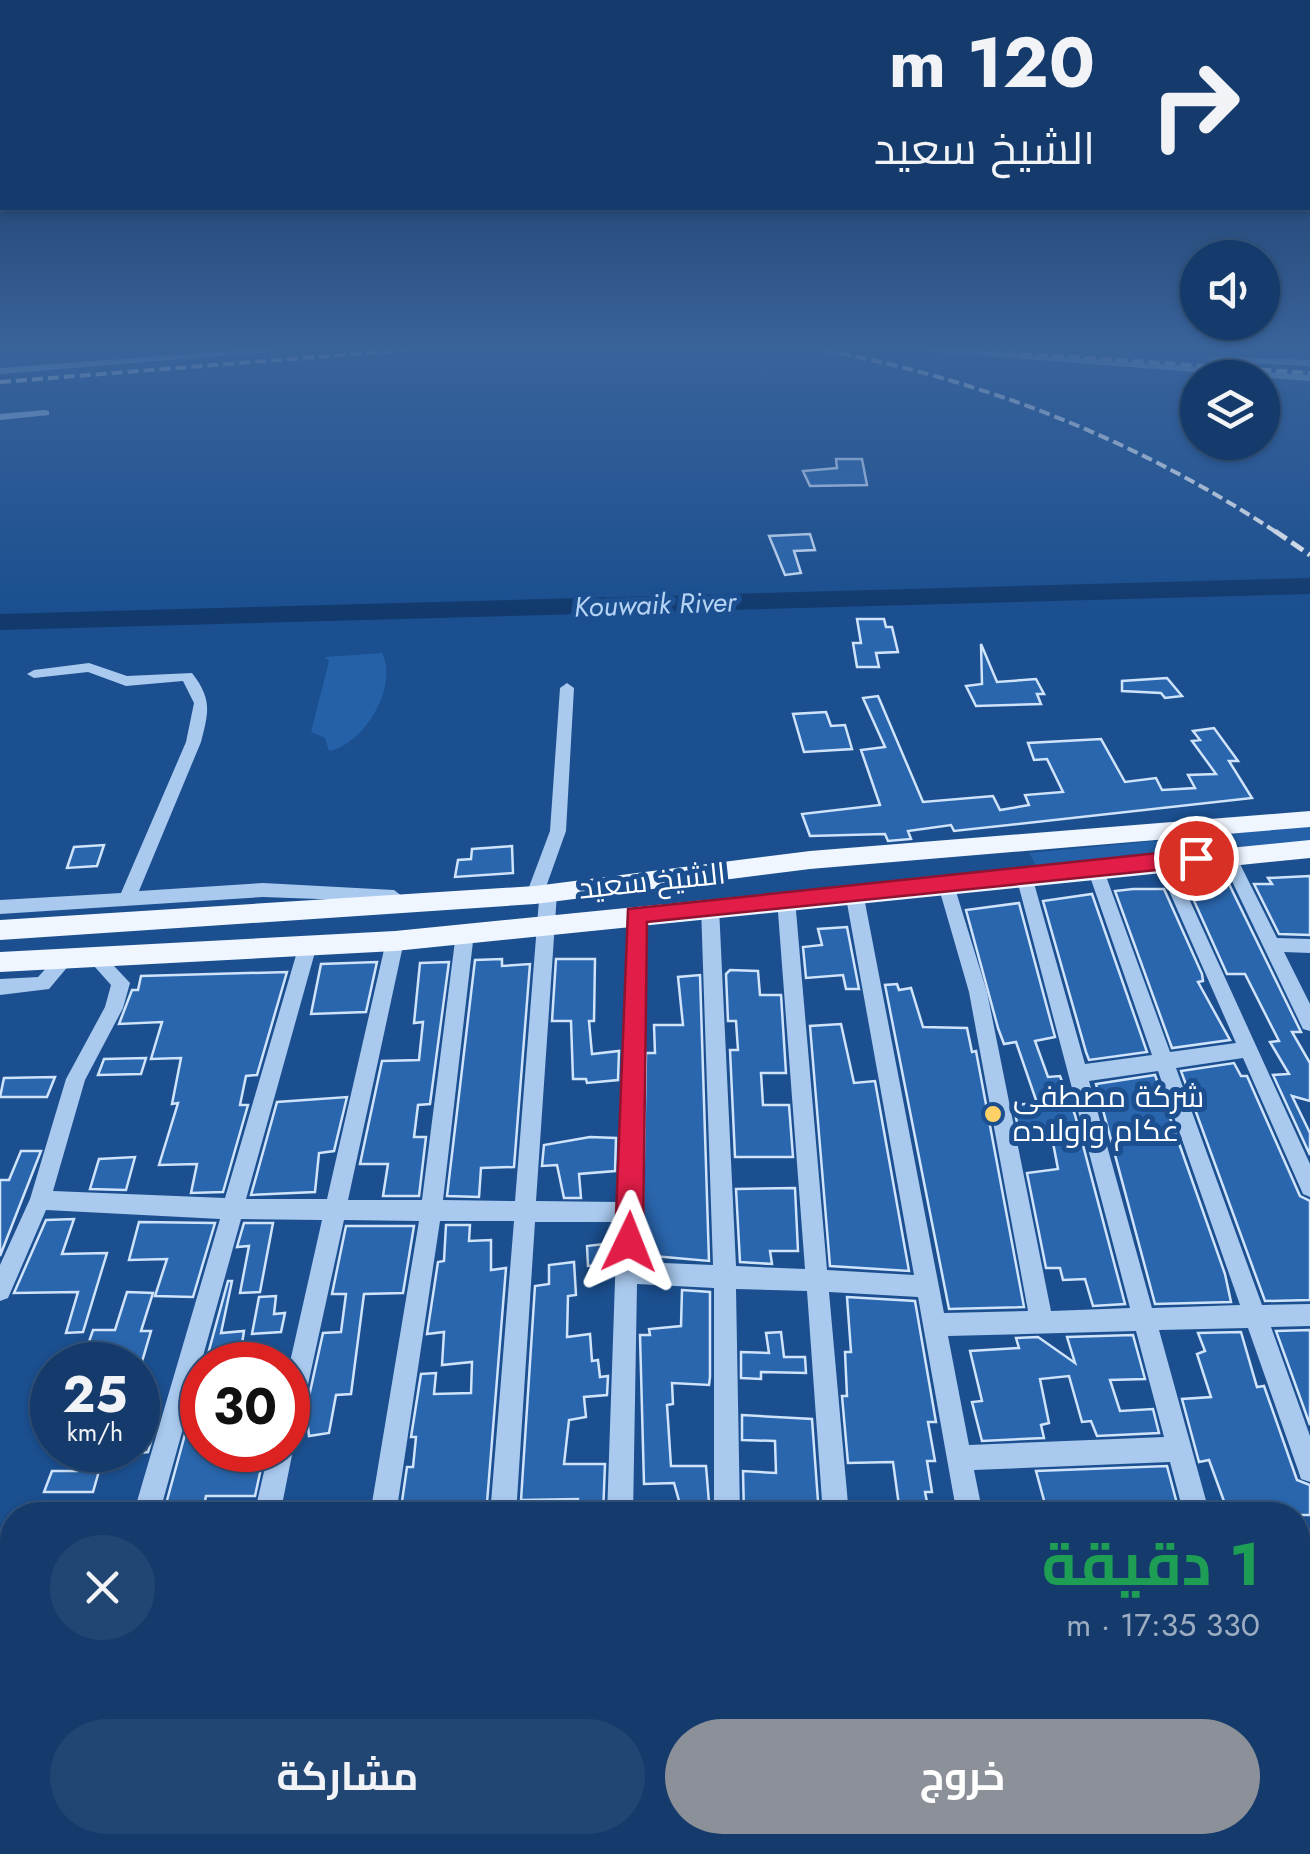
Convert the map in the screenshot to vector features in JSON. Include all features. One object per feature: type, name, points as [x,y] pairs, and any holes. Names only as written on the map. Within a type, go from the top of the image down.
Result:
[{"type":"main road","name":"الشيخ سعيد","points":[[0,930],[542,894],[810,860],[1310,819]]},
{"type":"main road","name":"الشيخ سعيد","points":[[0,962],[395,941],[786,898],[1310,849]]},
{"type":"main road","points":[[78,958],[79,926]]},
{"type":"street","points":[[34,674],[88,667],[126,682],[187,676],[194,685],[201,704],[195,734],[127,899]]},
{"type":"street","points":[[504,1502],[546,926],[542,894],[558,831],[566,688]]},
{"type":"street","points":[[1227,854],[1310,1023]]},
{"type":"street","points":[[1164,861],[1310,1186]]},
{"type":"street","points":[[1095,868],[1252,1317],[1310,1470]]},
{"type":"street","points":[[1024,876],[1193,1502]]},
{"type":"street","points":[[946,885],[978,992],[1041,1320]]},
{"type":"street","points":[[0,907],[262,890],[456,900]]},
{"type":"street","points":[[854,892],[967,1502]]},
{"type":"street","points":[[786,898],[835,1502]]},
{"type":"street","points":[[710,907],[725,1279],[727,1502]]},
{"type":"street","points":[[620,1502],[636,915]]},
{"type":"street","points":[[385,1502],[431,1212],[465,933]]},
{"type":"street","points":[[306,1342],[395,941]]},
{"type":"street","points":[[1272,944],[1310,946]]},
{"type":"street","points":[[150,1502],[308,946]]},
{"type":"street","points":[[0,987],[43,984],[78,958],[121,983],[114,1008],[76,1079],[40,1200],[0,1290]]},
{"type":"street","points":[[1077,1074],[1248,1049]]},
{"type":"street","points":[[40,1200],[233,1210],[630,1212]]},
{"type":"street","points":[[628,1272],[725,1279],[818,1278],[928,1287]]},
{"type":"street","points":[[934,1325],[1310,1315]]},
{"type":"street","points":[[959,1458],[1179,1449]]},
{"type":"street","points":[[269,1502],[276,1472]]},
{"type":"shaded area","points":[[382,653],[386,681],[375,712],[354,738],[329,751],[325,738],[311,732],[329,661],[325,657]]},
{"type":"shaded area","points":[[1310,826],[1310,841],[1037,867],[1029,853]]},
{"type":"building","points":[[836,459],[862,459],[867,485],[810,486],[803,471],[837,468]]},
{"type":"building","points":[[810,534],[815,550],[794,551],[801,573],[785,575],[769,536]]},
{"type":"building","points":[[857,619],[884,619],[886,627],[892,627],[898,652],[876,653],[879,667],[857,667],[853,643],[861,643]]},
{"type":"building","points":[[981,644],[997,682],[1036,679],[1044,694],[1037,694],[1041,704],[976,706],[966,686],[982,684]]},
{"type":"building","points":[[1167,678],[1182,696],[1165,698],[1161,693],[1122,691],[1122,681]]},
{"type":"building","points":[[878,696],[923,802],[993,796],[1000,810],[1029,805],[1025,795],[1063,792],[1047,759],[1034,760],[1028,743],[1101,739],[1125,782],[1156,778],[1162,790],[1195,788],[1188,775],[1216,774],[1192,741],[1200,740],[1193,731],[1214,728],[1238,761],[1229,761],[1252,798],[954,831],[951,825],[908,831],[911,839],[888,841],[885,834],[810,836],[802,814],[880,805],[861,750],[885,747],[863,698]]},
{"type":"building","points":[[826,712],[831,726],[845,725],[852,749],[804,752],[793,714]]},
{"type":"building","points":[[104,845],[97,866],[67,868],[74,847]]},
{"type":"building","points":[[512,846],[513,873],[455,877],[458,860],[471,859],[472,849]]},
{"type":"building","points":[[1310,876],[1310,935],[1279,934],[1254,884],[1272,884],[1268,878]]},
{"type":"building","points":[[1228,882],[1301,1032],[1292,1032],[1310,1063],[1310,1101],[1292,1096],[1310,1133],[1310,1155],[1273,1075],[1289,1074],[1270,1042],[1279,1041],[1245,974],[1227,974],[1186,883]]},
{"type":"building","points":[[1164,889],[1202,974],[1203,981],[1198,982],[1230,1040],[1172,1048],[1115,891]]},
{"type":"building","points":[[1092,894],[1147,1052],[1089,1060],[1086,1052],[1043,901]]},
{"type":"building","points":[[1019,903],[1055,1037],[1035,1041],[1048,1077],[1060,1076],[1075,1115],[1125,1304],[1093,1306],[1085,1279],[1063,1280],[1060,1268],[1046,1268],[1027,1173],[1058,1169],[1050,1127],[1019,1131],[1013,1105],[1037,1103],[1016,1042],[1004,1044],[998,1028],[966,910]]},
{"type":"building","points":[[847,927],[859,989],[846,989],[843,975],[806,978],[803,947],[822,945],[818,929]]},
{"type":"building","points":[[502,959],[502,966],[530,964],[514,1167],[481,1168],[479,1197],[447,1196],[475,960]]},
{"type":"building","points":[[556,959],[595,959],[594,1021],[589,1021],[592,1054],[619,1051],[618,1080],[587,1083],[586,1079],[573,1079],[571,1021],[552,1021]]},
{"type":"building","points":[[377,962],[366,1012],[311,1014],[321,964]]},
{"type":"building","points":[[449,962],[430,1104],[418,1105],[414,1137],[426,1137],[419,1196],[383,1196],[388,1164],[360,1164],[382,1061],[419,1060],[423,1022],[414,1023],[420,963]]},
{"type":"building","points":[[730,970],[758,971],[760,995],[781,995],[786,1073],[761,1073],[763,1105],[789,1105],[793,1157],[735,1157],[730,1050],[738,1050],[736,1021],[728,1021],[726,974]]},
{"type":"building","points":[[287,972],[257,1075],[246,1076],[240,1105],[248,1105],[223,1192],[191,1193],[197,1164],[159,1165],[178,1103],[172,1104],[181,1058],[151,1059],[162,1022],[119,1024],[132,990],[138,990],[141,976]]},
{"type":"building","points":[[700,975],[709,1261],[642,1255],[646,1053],[655,1053],[654,1025],[683,1025],[678,977]]},
{"type":"building","points":[[897,984],[899,990],[911,988],[923,1027],[967,1028],[972,1052],[976,1051],[1024,1307],[949,1309],[885,985]]},
{"type":"building","points":[[841,1024],[854,1083],[875,1081],[909,1271],[830,1266],[810,1026]]},
{"type":"building","points":[[146,1058],[141,1074],[98,1075],[104,1059]]},
{"type":"building","points":[[1234,1063],[1241,1076],[1247,1076],[1300,1196],[1310,1201],[1310,1300],[1265,1301],[1181,1071]]},
{"type":"building","points":[[1155,1075],[1225,1274],[1231,1302],[1155,1304],[1096,1084]]},
{"type":"building","points":[[55,1077],[47,1097],[0,1097],[4,1078]]},
{"type":"building","points":[[347,1097],[334,1151],[319,1153],[315,1192],[251,1195],[277,1102]]},
{"type":"building","points":[[590,1137],[616,1138],[615,1171],[579,1174],[581,1198],[564,1198],[557,1165],[542,1166],[544,1145]]},
{"type":"building","points":[[21,1151],[41,1151],[0,1256],[0,1180],[9,1180]]},
{"type":"building","points":[[135,1157],[126,1190],[90,1189],[99,1159]]},
{"type":"building","points":[[795,1188],[798,1251],[770,1251],[772,1264],[740,1262],[736,1189]]},
{"type":"building","points":[[74,1219],[62,1254],[107,1253],[83,1332],[66,1333],[78,1292],[14,1293],[46,1220]]},
{"type":"building","points":[[139,1222],[215,1223],[193,1297],[155,1296],[167,1259],[129,1260]]},
{"type":"building","points":[[244,1223],[273,1223],[260,1292],[240,1293],[249,1246],[237,1247]]},
{"type":"building","points":[[446,1225],[470,1225],[469,1241],[491,1240],[491,1270],[506,1268],[487,1502],[402,1502],[407,1467],[413,1467],[416,1437],[411,1437],[421,1374],[436,1373],[434,1394],[471,1393],[472,1362],[442,1365],[444,1332],[427,1334],[438,1262],[444,1261]]},
{"type":"building","points":[[346,1226],[414,1226],[403,1293],[364,1294],[351,1394],[336,1395],[329,1433],[310,1436],[310,1392],[323,1333],[341,1332],[346,1294],[332,1294]]},
{"type":"building","points":[[613,1243],[612,1264],[588,1266],[587,1246]]},
{"type":"building","points":[[574,1262],[576,1295],[568,1296],[567,1337],[590,1334],[592,1361],[598,1360],[600,1377],[608,1376],[607,1395],[584,1397],[586,1417],[569,1420],[564,1464],[605,1464],[604,1502],[521,1500],[535,1286],[549,1284],[549,1265]]},
{"type":"building","points":[[228,1281],[232,1281],[221,1333],[244,1331],[242,1342],[211,1342]]},
{"type":"building","points":[[682,1290],[710,1292],[709,1385],[672,1383],[673,1404],[667,1405],[671,1466],[706,1466],[709,1502],[679,1502],[674,1483],[644,1484],[640,1335],[650,1335],[649,1329],[681,1326]]},
{"type":"building","points":[[127,1292],[153,1293],[141,1331],[151,1331],[148,1342],[89,1342],[93,1330],[115,1330]]},
{"type":"building","points":[[276,1296],[274,1314],[285,1313],[281,1332],[252,1334],[259,1297]]},
{"type":"building","points":[[847,1297],[915,1301],[936,1422],[928,1422],[935,1461],[927,1461],[932,1492],[925,1492],[927,1502],[898,1502],[893,1462],[848,1463],[842,1396],[847,1396],[845,1352],[851,1352]]},
{"type":"building","points":[[1310,1330],[1310,1425],[1276,1331]]},
{"type":"building","points":[[781,1332],[784,1357],[805,1357],[806,1373],[761,1372],[761,1379],[741,1378],[741,1352],[769,1353],[766,1333]]},
{"type":"building","points":[[1241,1332],[1257,1387],[1264,1386],[1297,1480],[1310,1485],[1310,1502],[1224,1502],[1209,1460],[1199,1462],[1182,1399],[1211,1397],[1197,1354],[1205,1351],[1198,1333]]},
{"type":"building","points":[[1133,1335],[1145,1379],[1110,1380],[1120,1411],[1153,1409],[1159,1433],[1097,1436],[1091,1421],[1082,1422],[1069,1376],[1040,1379],[1049,1423],[1041,1425],[1044,1438],[982,1441],[972,1402],[982,1401],[970,1351],[1019,1348],[1016,1338],[1038,1337],[1075,1363],[1067,1337]]},
{"type":"building","points":[[742,1415],[812,1419],[818,1502],[744,1502],[743,1471],[776,1473],[775,1441],[742,1440]]},
{"type":"building","points":[[180,1453],[180,1472],[260,1472],[255,1496],[206,1496],[205,1502],[167,1502]]},
{"type":"building","points":[[1167,1466],[1177,1502],[1044,1502],[1036,1471]]},
{"type":"building","points":[[52,1472],[99,1472],[93,1492],[44,1492]]},
{"type":"waterway","name":"Kouwaik River","points":[[0,622],[1310,586]]},
{"type":"railway","points":[[1102,437],[1172,470],[1279,534]]},
{"type":"railway","points":[[1275,531],[1310,555]]},
{"type":"place","name":"شركة مصطفى عكام واولاده","points":[[993,1114]]},
{"type":"route","points":[[629,1242],[636,915],[1196,858]]}]
